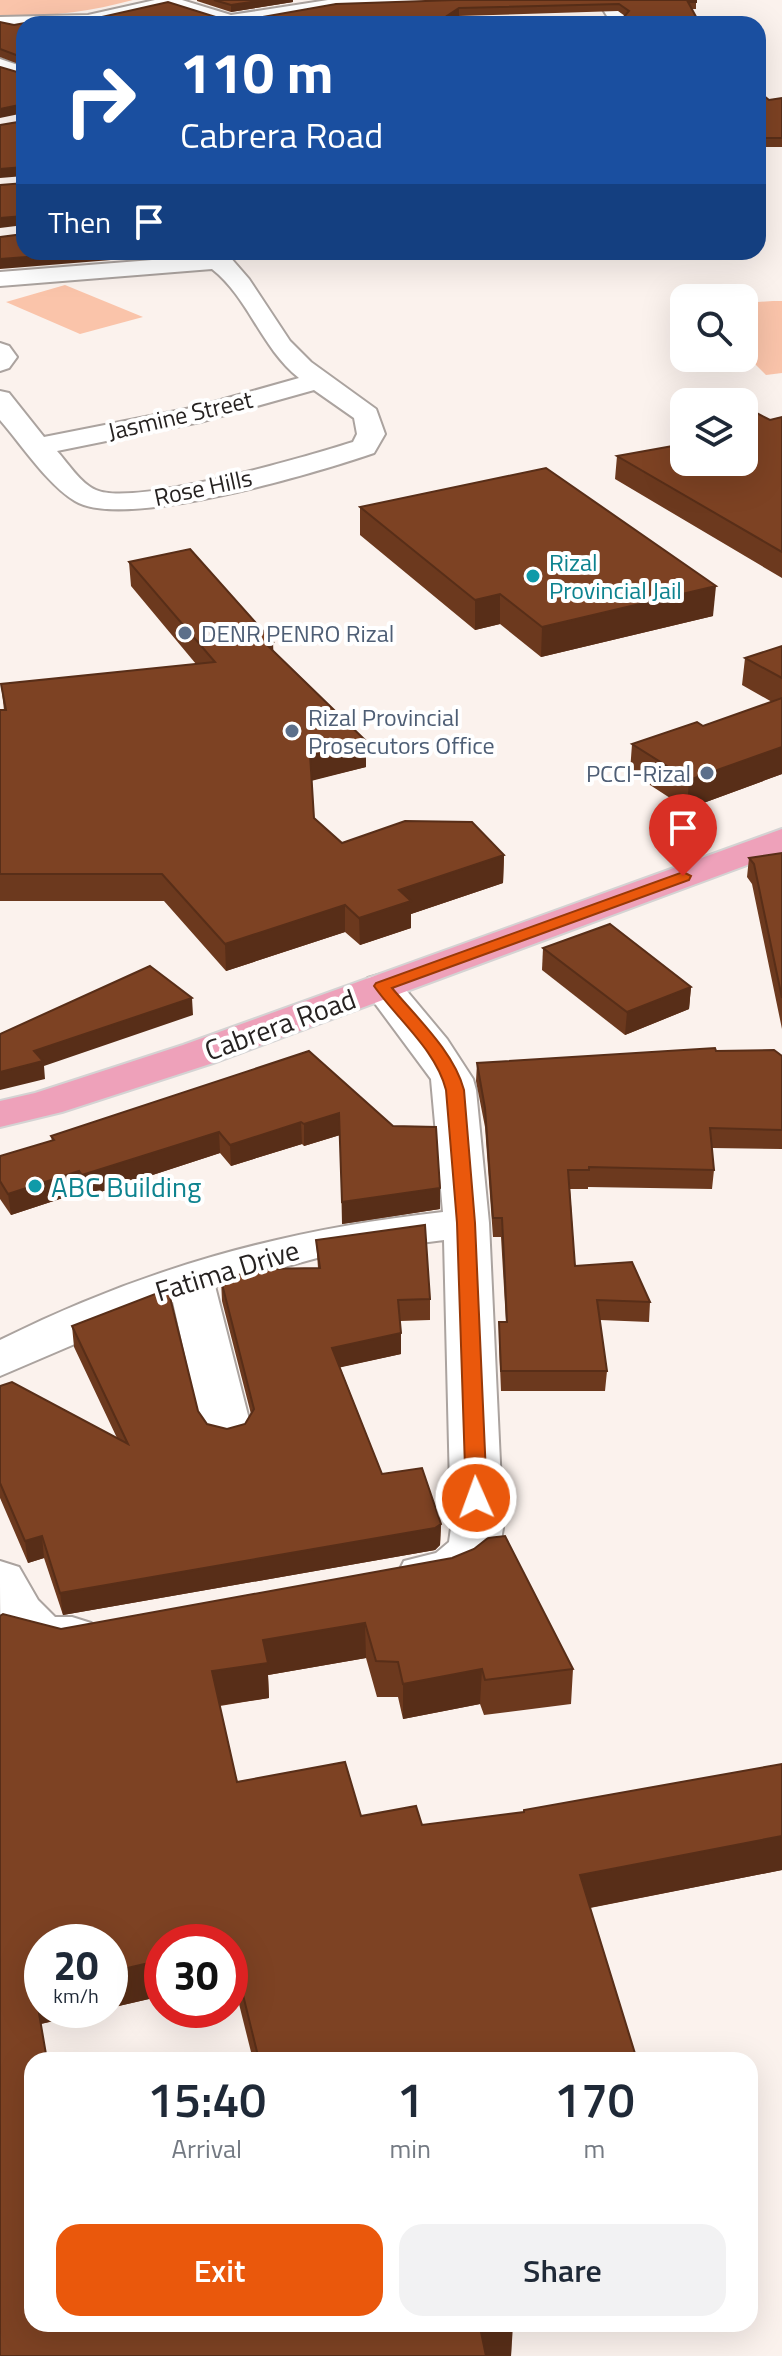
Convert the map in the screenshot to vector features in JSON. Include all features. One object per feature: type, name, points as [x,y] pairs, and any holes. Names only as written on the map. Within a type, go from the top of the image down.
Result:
[{"type":"main road","name":"Cabrera Road","points":[[0,1114],[47,1103],[198,1054],[782,840]]},
{"type":"street","points":[[270,16],[336,4],[454,0]]},
{"type":"street","points":[[107,16],[178,2],[219,16]]},
{"type":"street","points":[[0,279],[173,260]]},
{"type":"street","name":"Rose Hills","points":[[40,446],[84,496],[108,502],[141,500],[322,463],[364,447],[371,434],[367,415],[294,361],[272,338],[249,296],[213,260]]},
{"type":"street","points":[[0,351],[4,357],[0,363]]},
{"type":"street","name":"Jasmine Street","points":[[40,446],[200,414],[320,380]]},
{"type":"street","points":[[0,399],[3,407],[40,446]]},
{"type":"street","points":[[374,1584],[451,1570],[474,1550],[477,1528],[466,1223],[452,1079],[432,1048],[382,986]]},
{"type":"street","name":"Fatima Drive","points":[[0,1360],[49,1335],[190,1277],[311,1245],[466,1223]]},
{"type":"street","points":[[190,1277],[227,1431]]},
{"type":"street","points":[[0,1581],[23,1622],[40,1636],[65,1640],[111,1631]]},
{"type":"shaded area","points":[[0,0],[133,0],[51,15],[0,16]]},
{"type":"shaded area","points":[[65,285],[143,317],[80,334],[6,302]]},
{"type":"shaded area","points":[[782,301],[782,373],[766,375],[758,367],[758,302]]},
{"type":"building","points":[[214,0],[265,0],[231,5]]},
{"type":"building","points":[[455,0],[696,0],[688,2],[696,16],[625,16],[629,11],[619,4],[459,8],[447,16],[268,16],[336,4]]},
{"type":"building","points":[[168,2],[212,16],[106,16]]},
{"type":"building","points":[[0,22],[14,25],[16,55],[0,49]]},
{"type":"building","points":[[0,67],[16,72],[16,106],[0,109]]},
{"type":"building","points":[[766,98],[782,98],[782,138],[766,138]]},
{"type":"building","points":[[16,122],[16,168],[0,169],[0,125]]},
{"type":"building","points":[[16,184],[16,217],[0,218],[0,185]]},
{"type":"building","points":[[16,235],[16,258],[0,259],[0,237]]},
{"type":"building","points":[[758,414],[770,420],[782,417],[782,552],[617,456],[670,447],[670,476],[758,476]]},
{"type":"building","name":"Rizal Provincial Jail","points":[[546,468],[716,586],[542,627],[500,594],[475,600],[360,507]]},
{"type":"building","points":[[190,549],[273,642],[266,644],[366,741],[310,754],[314,818],[342,843],[405,821],[472,822],[504,855],[399,890],[411,901],[359,918],[345,905],[225,944],[162,874],[0,874],[0,710],[6,710],[1,684],[215,662],[129,562]]},
{"type":"building","points":[[782,646],[782,678],[745,658]]},
{"type":"building","points":[[782,698],[782,747],[689,780],[632,744],[697,722],[703,726]]},
{"type":"building","points":[[782,853],[782,998],[754,864],[749,858]]},
{"type":"building","points":[[610,924],[691,987],[627,1012],[543,948]]},
{"type":"building","points":[[150,966],[192,998],[34,1051],[43,1061],[0,1072],[0,1034]]},
{"type":"building","points":[[715,1048],[716,1051],[774,1050],[782,1056],[782,1130],[710,1128],[714,1170],[589,1167],[589,1170],[568,1170],[575,1266],[632,1262],[650,1302],[597,1300],[607,1371],[501,1371],[499,1322],[507,1322],[502,1218],[493,1218],[485,1108],[477,1063]]},
{"type":"building","points":[[309,1051],[393,1126],[436,1127],[440,1188],[342,1202],[339,1113],[230,1145],[219,1132],[82,1175],[79,1171],[8,1194],[0,1181],[0,1156],[54,1140],[51,1136]]},
{"type":"building","points":[[425,1225],[430,1299],[398,1300],[401,1333],[332,1348],[382,1474],[422,1468],[441,1524],[435,1528],[60,1593],[42,1536],[25,1541],[0,1483],[0,1386],[12,1382],[128,1444],[72,1326],[168,1289],[198,1411],[207,1424],[227,1429],[245,1424],[254,1409],[221,1280],[259,1269],[320,1268],[316,1240]]},
{"type":"building","points":[[505,1536],[573,1669],[485,1680],[482,1669],[403,1684],[398,1662],[376,1661],[365,1623],[263,1640],[268,1663],[212,1671],[237,1782],[345,1762],[361,1816],[416,1806],[422,1825],[524,1812],[782,1764],[782,1836],[580,1875],[635,2052],[257,2052],[248,2015],[248,1924],[144,1924],[144,1964],[128,1968],[128,1924],[24,1924],[24,2028],[42,2028],[46,2052],[24,2052],[24,2332],[481,2332],[486,2356],[0,2356],[0,1616],[3,1614],[61,1629],[452,1558],[474,1549],[488,1538]]},
{"type":"place","name":"Rizal Provincial Jail","points":[[533,576]]},
{"type":"place","name":"DENR PENRO Rizal","points":[[185,633]]},
{"type":"place","name":"Rizal Provincial Prosecutors Office","points":[[292,731]]},
{"type":"place","name":"PCCI-Rizal","points":[[707,773]]},
{"type":"place","name":"ABC Building","points":[[35,1186]]},
{"type":"route","points":[[476,1498],[466,1223],[455,1090],[452,1079],[432,1048],[382,986],[683,876]]}]
